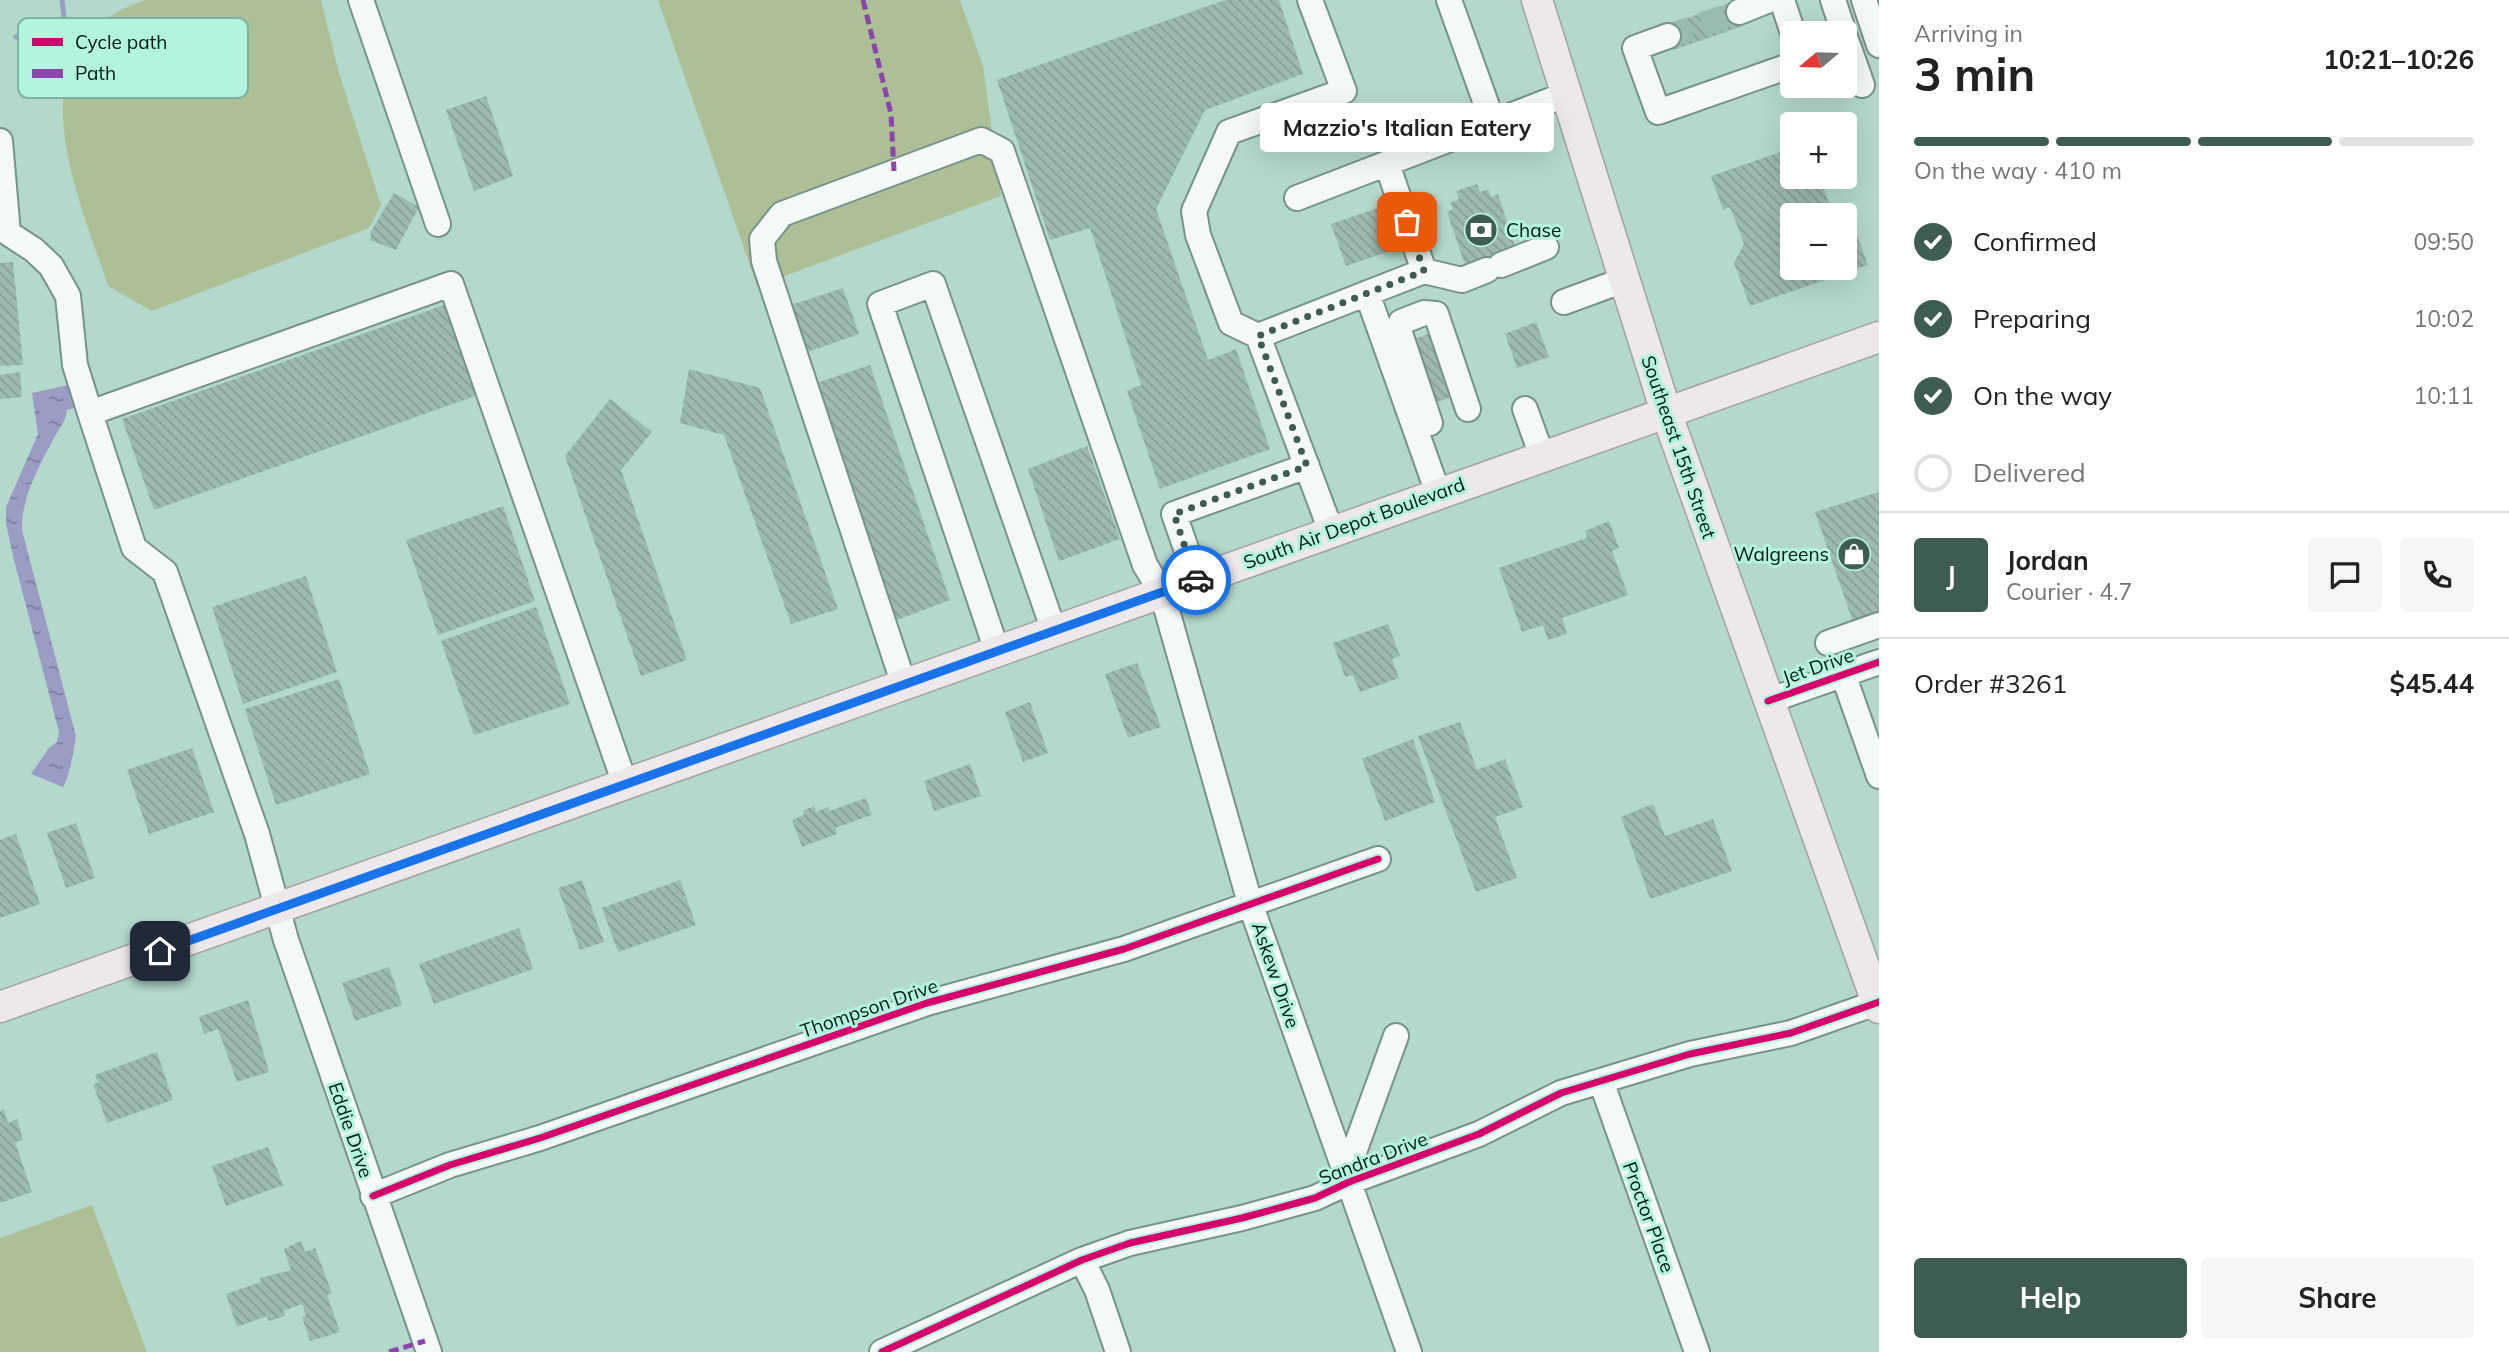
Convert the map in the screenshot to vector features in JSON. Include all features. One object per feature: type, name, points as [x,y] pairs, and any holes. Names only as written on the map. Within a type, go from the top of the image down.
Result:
[{"type":"main road","name":"Southeast 15th Street","points":[[1537,0],[1666,412],[1878,1004]]},
{"type":"main road","name":"South Air Depot Boulevard","points":[[0,1007],[1879,337]]},
{"type":"street","points":[[361,0],[438,224]]},
{"type":"street","points":[[1310,0],[1344,91],[1229,132],[1194,211],[1198,235],[1231,323],[1258,336],[1331,531]]},
{"type":"street","points":[[1449,0],[1493,122]]},
{"type":"street","points":[[1739,12],[1769,0]]},
{"type":"street","points":[[1782,0],[1789,21]]},
{"type":"street","points":[[1833,0],[1840,21]]},
{"type":"street","points":[[1864,0],[1879,45]]},
{"type":"street","points":[[1668,36],[1635,48],[1658,112],[1780,69]]},
{"type":"street","points":[[1857,71],[1862,85]]},
{"type":"street","points":[[1297,198],[1567,94]]},
{"type":"street","name":"Askew Drive","points":[[904,685],[764,261],[762,239],[782,214],[981,140],[1002,151],[1145,565],[1162,593],[1251,903],[1409,1352]]},
{"type":"street","name":"Eddie Drive","points":[[0,141],[8,233],[34,250],[51,266],[68,296],[75,365],[134,548],[165,572],[257,834],[373,1196],[429,1352]]},
{"type":"street","points":[[1387,164],[1424,271]]},
{"type":"street","points":[[1258,336],[1424,271],[1462,279],[1546,247]]},
{"type":"street","points":[[1564,302],[1624,280]]},
{"type":"street","points":[[90,413],[451,284],[625,784]]},
{"type":"street","points":[[997,651],[880,304],[933,284],[1054,631]]},
{"type":"street","points":[[1367,293],[1438,493]]},
{"type":"street","points":[[1430,423],[1399,330],[1401,322],[1424,313],[1436,314],[1468,409]]},
{"type":"street","points":[[1525,409],[1542,456]]},
{"type":"street","points":[[1197,580],[1174,514],[1307,466]]},
{"type":"street","points":[[1828,643],[1879,625]]},
{"type":"street","name":"Jet Drive","points":[[1768,701],[1879,662]]},
{"type":"street","points":[[1843,674],[1870,714],[1879,776]]},
{"type":"street","name":"Thompson Drive","points":[[373,1196],[450,1165],[540,1138],[927,1003],[1124,948],[1378,859]]},
{"type":"street","name":"Sandra Drive","points":[[882,1352],[1082,1260],[1130,1243],[1242,1218],[1315,1198],[1348,1178],[1479,1134],[1561,1093],[1690,1054],[1791,1033],[1878,1004]]},
{"type":"street","points":[[1348,1178],[1396,1037]]},
{"type":"street","name":"Proctor Place","points":[[1601,1081],[1697,1352]]},
{"type":"street","points":[[1082,1260],[1097,1290],[1118,1352]]},
{"type":"green space","points":[[145,0],[321,0],[339,73],[381,205],[369,228],[152,311],[108,286],[70,166],[64,125],[65,98],[248,98],[248,18],[111,18]]},
{"type":"green space","points":[[658,0],[960,0],[983,66],[1001,196],[757,286]]},
{"type":"green space","points":[[92,1205],[147,1352],[0,1352],[0,1238]]},
{"type":"water","points":[[68,385],[74,408],[67,410],[42,462],[22,518],[22,530],[76,736],[63,787],[31,774],[48,749],[57,742],[59,732],[14,560],[6,524],[6,507],[38,434],[32,393]]},
{"type":"building","points":[[1225,0],[1279,0],[1303,74],[1205,110],[1156,209],[1208,360],[1236,349],[1270,449],[1160,489],[1127,391],[1141,385],[1090,228],[1050,240],[997,80]]},
{"type":"building","points":[[1735,1],[1743,26],[1673,50],[1665,26]]},
{"type":"building","points":[[486,96],[513,176],[474,191],[446,110]]},
{"type":"building","points":[[1780,152],[1780,189],[1824,189],[1829,203],[1780,203],[1780,280],[1825,280],[1750,306],[1734,263],[1744,244],[1730,207],[1723,210],[1711,176]]},
{"type":"building","name":"Chase","points":[[1477,184],[1480,192],[1488,189],[1491,197],[1498,194],[1515,247],[1505,276],[1491,281],[1484,258],[1465,265],[1447,212],[1453,209],[1450,203],[1459,199],[1456,191]]},
{"type":"building","points":[[394,193],[419,207],[396,250],[370,240],[371,231]]},
{"type":"building","points":[[1390,204],[1405,246],[1346,266],[1331,224]]},
{"type":"building","points":[[1857,235],[1868,265],[1857,269]]},
{"type":"building","points":[[13,262],[23,365],[0,366],[0,263]]},
{"type":"building","points":[[843,288],[859,334],[802,354],[785,307]]},
{"type":"building","points":[[447,304],[478,395],[154,510],[122,419]]},
{"type":"building","points":[[1536,322],[1549,357],[1517,368],[1505,334]]},
{"type":"building","points":[[1432,332],[1455,396],[1428,405],[1408,342]]},
{"type":"building","points":[[870,365],[950,600],[894,621],[811,385]]},
{"type":"building","points":[[689,369],[760,388],[838,609],[791,624],[724,435],[680,423]]},
{"type":"building","points":[[20,372],[22,397],[0,399],[0,375]]},
{"type":"building","points":[[610,399],[652,432],[621,470],[687,660],[641,676],[565,456]]},
{"type":"building","points":[[1087,446],[1120,539],[1059,561],[1028,469]]},
{"type":"building","name":"Walgreens","points":[[1879,492],[1879,613],[1853,622],[1815,512]]},
{"type":"building","points":[[503,506],[535,601],[438,635],[406,540]]},
{"type":"building","points":[[1609,521],[1619,548],[1612,551],[1628,595],[1562,618],[1567,634],[1548,640],[1543,625],[1522,632],[1499,568],[1587,538],[1585,531]]},
{"type":"building","points":[[306,576],[337,672],[243,704],[212,607]]},
{"type":"building","points":[[536,607],[570,704],[474,735],[441,641]]},
{"type":"building","points":[[1388,624],[1400,656],[1392,659],[1399,678],[1360,692],[1353,675],[1345,677],[1333,643]]},
{"type":"building","points":[[1137,663],[1161,727],[1128,738],[1105,674]]},
{"type":"building","points":[[339,679],[370,774],[276,805],[245,709]]},
{"type":"building","points":[[1030,702],[1048,753],[1023,762],[1005,712]]},
{"type":"building","points":[[1460,722],[1477,770],[1505,759],[1523,807],[1495,817],[1517,878],[1476,892],[1418,736]]},
{"type":"building","points":[[1413,739],[1435,802],[1385,821],[1362,759]]},
{"type":"building","points":[[192,748],[214,812],[149,834],[127,770]]},
{"type":"building","points":[[970,764],[981,796],[934,811],[924,781]]},
{"type":"building","points":[[866,798],[872,815],[835,828],[837,834],[802,847],[792,820],[804,815],[803,811],[814,806],[816,812],[828,807],[829,811]]},
{"type":"building","points":[[1653,804],[1665,836],[1713,819],[1732,871],[1650,899],[1621,817]]},
{"type":"building","points":[[76,823],[95,878],[66,888],[47,833]]},
{"type":"building","points":[[16,834],[40,904],[0,918],[0,840]]},
{"type":"building","points":[[582,880],[604,942],[580,950],[558,888]]},
{"type":"building","points":[[680,880],[696,925],[618,952],[602,908]]},
{"type":"building","points":[[519,928],[533,969],[434,1004],[419,964]]},
{"type":"building","points":[[389,967],[402,1005],[355,1021],[342,983]]},
{"type":"building","points":[[248,1000],[269,1072],[237,1082],[218,1029],[204,1034],[199,1017]]},
{"type":"building","points":[[157,1052],[173,1100],[107,1123],[93,1084],[98,1083],[95,1075]]},
{"type":"building","points":[[4,1109],[8,1123],[17,1119],[23,1140],[15,1142],[32,1192],[0,1203],[0,1111]]},
{"type":"building","points":[[268,1147],[283,1185],[226,1206],[212,1166]]},
{"type":"building","points":[[301,1241],[305,1252],[315,1248],[332,1293],[327,1295],[340,1332],[310,1341],[302,1317],[306,1315],[302,1304],[283,1311],[285,1316],[269,1321],[267,1316],[237,1327],[226,1294],[261,1282],[260,1278],[291,1270],[284,1249]]},
{"type":"waterway","points":[[62,0],[64,18]]},
{"type":"tunnel","points":[[1668,36],[1739,12]]},
{"type":"marked path","points":[[863,0],[891,114],[894,171]]},
{"type":"marked path","points":[[389,1352],[425,1341]]},
{"type":"cycle path","points":[[1768,701],[1879,662]]},
{"type":"cycle path","points":[[373,1196],[450,1165],[540,1138],[927,1003],[1124,949],[1378,859]]},
{"type":"cycle path","points":[[882,1352],[1082,1260],[1130,1243],[1242,1218],[1315,1198],[1349,1182],[1479,1134],[1561,1093],[1690,1054],[1791,1033],[1879,1002]]},
{"type":"way so far","points":[[1196,580],[1174,514],[1307,466],[1258,336],[1332,304],[1424,271],[1407,222]]},
{"type":"place","name":"Mazzio's Italian Eatery","points":[[1407,222]]},
{"type":"place","name":"Chase","points":[[1481,230]]},
{"type":"place","name":"Walgreens","points":[[1854,554]]},
{"type":"route","points":[[160,951],[278,906],[1196,580]]}]
